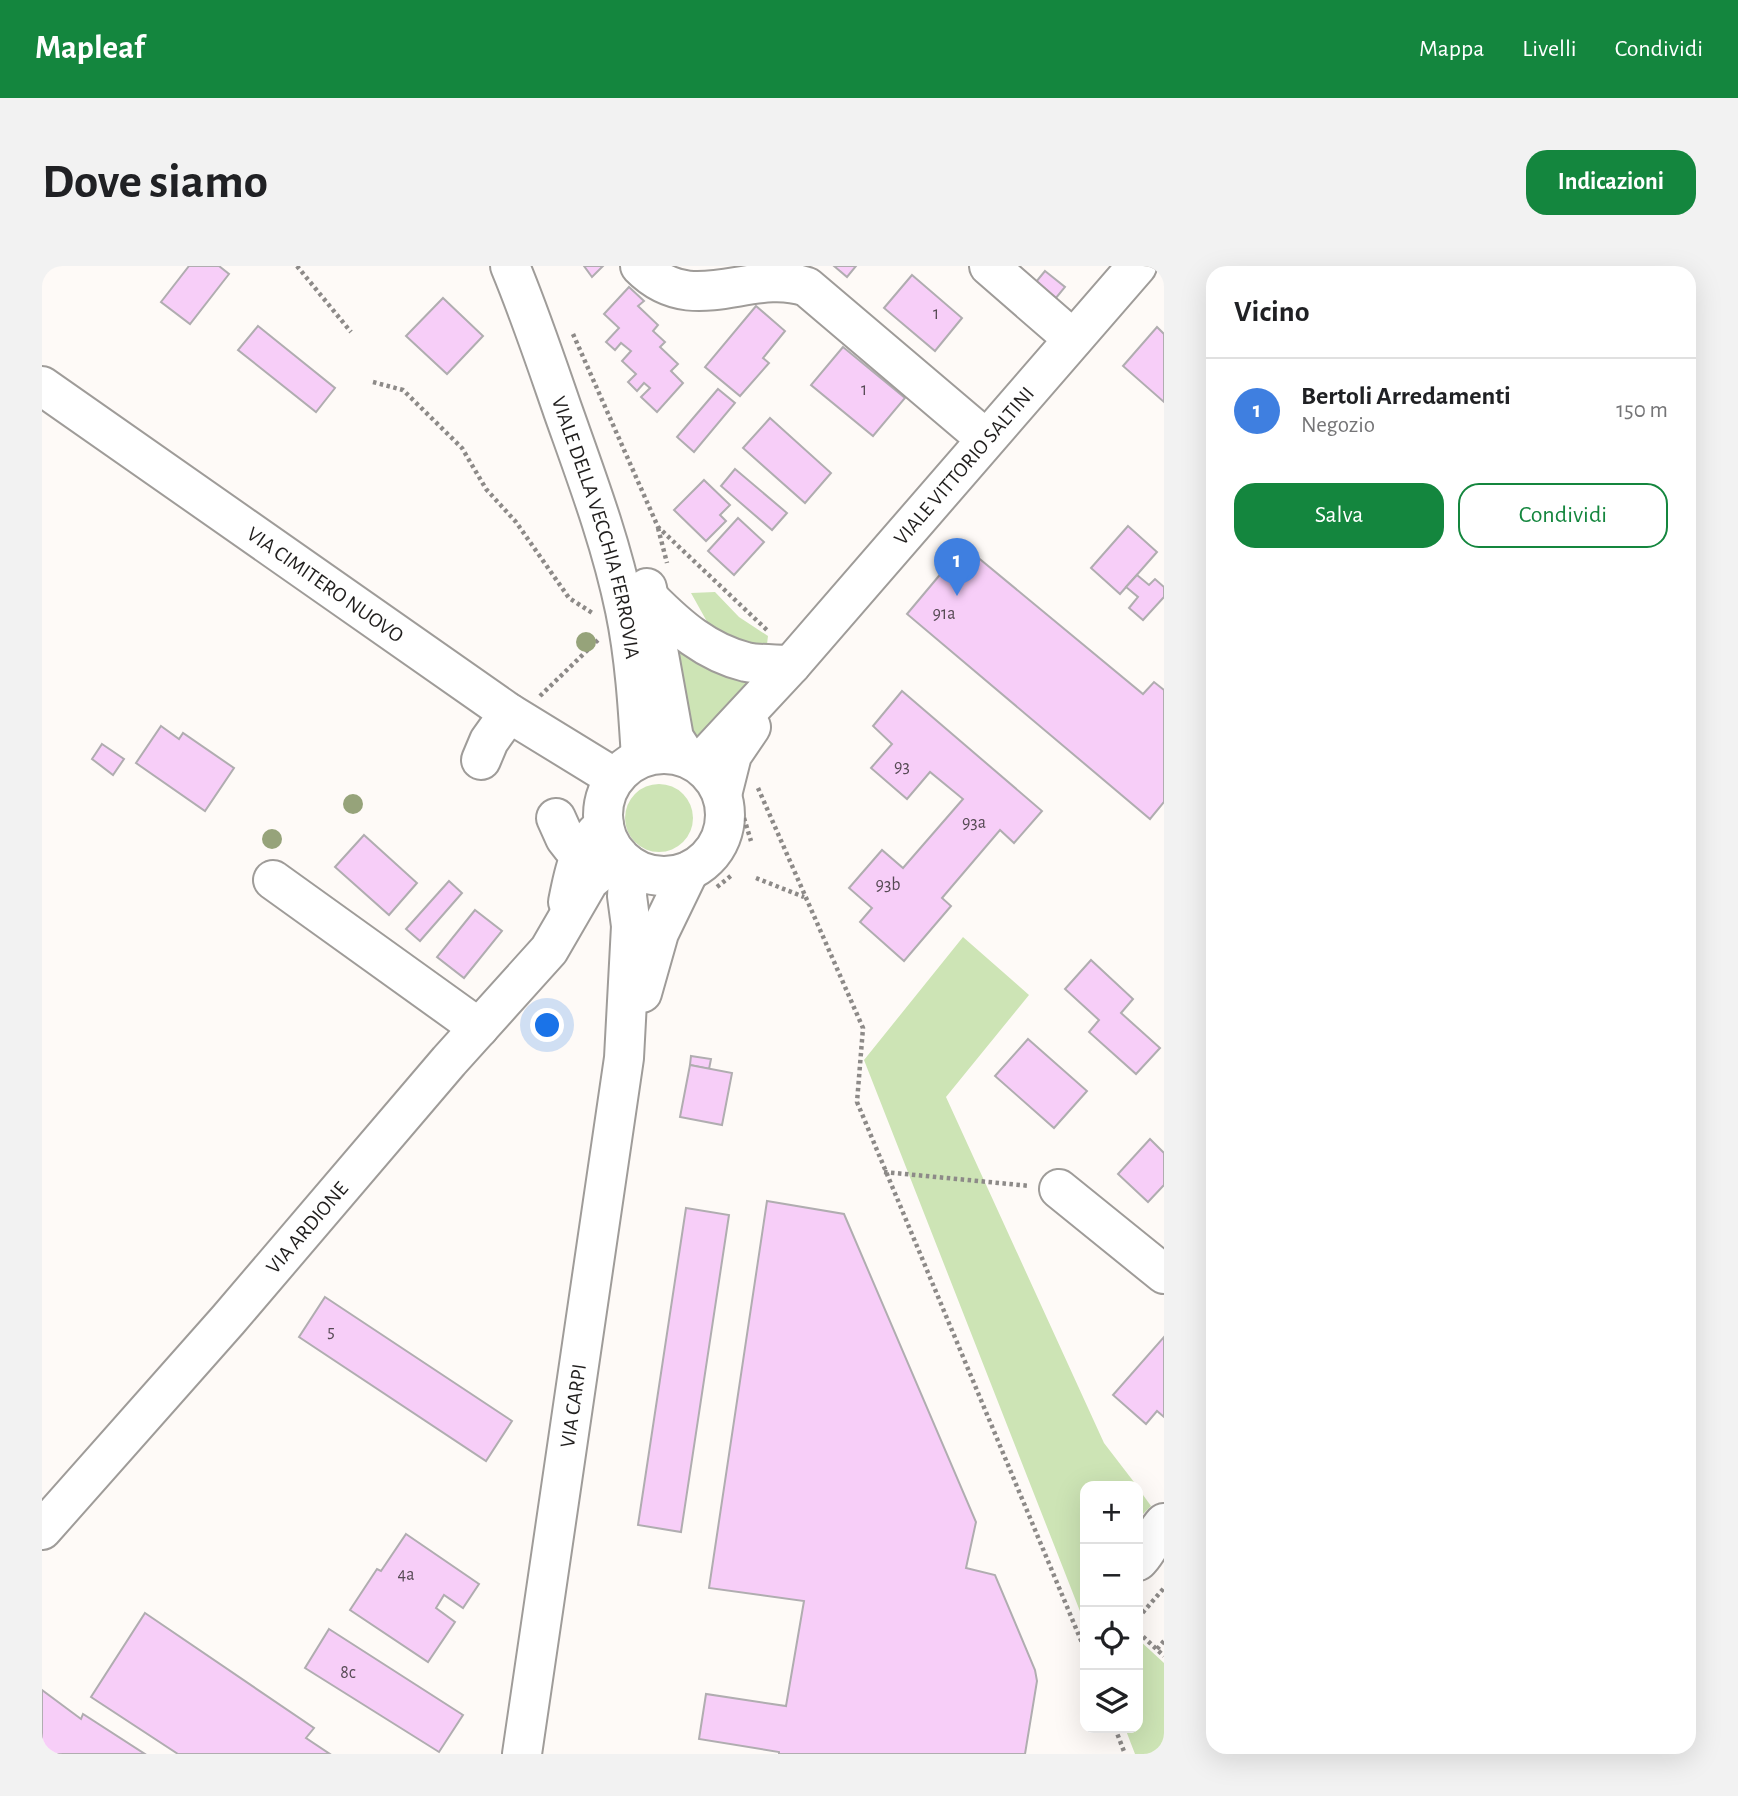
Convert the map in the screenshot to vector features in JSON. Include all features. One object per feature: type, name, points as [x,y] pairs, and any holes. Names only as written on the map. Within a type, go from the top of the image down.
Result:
[{"type":"street","name":"VIALE DELLA VECCHIA FERROVIA","points":[[510,266],[600,514],[617,575],[628,625],[639,712],[628,768]]},
{"type":"street","points":[[640,266],[653,280],[700,293],[789,281],[807,287],[986,439]]},
{"type":"street","points":[[989,266],[1073,339]]},
{"type":"street","name":"VIALE VITTORIO SALTINI","points":[[693,761],[799,655],[1137,266]]},
{"type":"street","name":"VIALE DELLA VECCHIA FERROVIA","points":[[526,304],[577,404],[637,553],[650,599],[674,738],[693,761]]},
{"type":"street","name":"VIA CIMITERO NUOVO","points":[[42,386],[513,716],[628,768]]},
{"type":"street","points":[[650,599],[675,624],[705,646],[747,662],[799,655]]},
{"type":"street","name":"VIALE VITTORIO SALTINI","points":[[739,789],[732,755],[799,655]]},
{"type":"street","points":[[481,760],[489,741],[513,716]]},
{"type":"street","points":[[556,818],[572,847],[609,849],[645,873],[661,877],[689,871],[706,860],[716,849],[739,789],[710,774],[693,761],[660,753],[628,768],[604,803],[609,849]]},
{"type":"street","name":"VIA ARDIONE","points":[[42,1530],[549,950],[565,918],[609,849]]},
{"type":"street","name":"VIA CARPI","points":[[522,1754],[624,1058],[631,926],[627,896],[609,849]]},
{"type":"street","name":"VIA CARPI","points":[[624,1058],[659,933],[689,871]]},
{"type":"street","points":[[273,880],[479,1028]]},
{"type":"street","points":[[1059,1189],[1164,1274]]},
{"type":"path","points":[[297,266],[351,332]]},
{"type":"path","points":[[570,328],[657,527],[768,632],[782,636],[793,633],[799,655]]},
{"type":"path","points":[[373,382],[403,390],[462,448],[486,489],[516,522],[569,598],[602,619]]},
{"type":"path","points":[[513,716],[603,636]]},
{"type":"path","points":[[739,789],[805,897],[863,1028],[857,1102],[1080,1636]]},
{"type":"path","points":[[756,878],[805,897]]},
{"type":"path","points":[[884,1172],[1059,1189]]},
{"type":"path","points":[[1143,1612],[1164,1588]]},
{"type":"path","points":[[1143,1636],[1164,1656]]},
{"type":"path","points":[[1157,1649],[1164,1642]]},
{"type":"path","points":[[1117,1733],[1125,1754]]},
{"type":"green space","points":[[715,592],[739,617],[768,636],[767,644],[734,642],[710,627],[691,593]]},
{"type":"green space","points":[[669,637],[692,658],[712,668],[765,673],[694,743]]},
{"type":"green space","points":[[652,784],[666,784],[678,789],[688,799],[693,818],[688,837],[678,847],[666,852],[652,852],[640,847],[630,837],[625,825],[625,811],[630,799],[640,789]]},
{"type":"green space","points":[[963,937],[1029,995],[946,1097],[1104,1443],[1133,1481],[1080,1481],[1080,1611],[864,1060]]},
{"type":"green space","points":[[1143,1495],[1151,1506],[1143,1514]]},
{"type":"green space","points":[[1143,1644],[1164,1663],[1164,1754],[1135,1754],[1127,1733],[1143,1733]]},
{"type":"building","points":[[189,266],[219,266],[229,274],[190,324],[161,302]]},
{"type":"building","points":[[584,266],[603,266],[592,277]]},
{"type":"building","points":[[834,266],[856,266],[847,277]]},
{"type":"building","points":[[1045,271],[1065,287],[1051,304],[1031,288]]},
{"type":"building","points":[[912,275],[962,318],[935,351],[884,308]]},
{"type":"building","points":[[629,287],[644,301],[638,306],[658,325],[653,331],[665,342],[660,347],[678,364],[671,371],[683,383],[657,412],[641,397],[650,388],[644,383],[637,391],[628,382],[636,374],[622,361],[631,351],[621,343],[615,350],[606,342],[619,328],[604,314]]},
{"type":"building","points":[[443,298],[483,336],[447,374],[406,336]]},
{"type":"building","points":[[756,306],[785,331],[763,358],[769,363],[740,396],[705,367]]},
{"type":"building","points":[[258,326],[335,388],[316,412],[238,350]]},
{"type":"building","points":[[1157,327],[1164,334],[1164,402],[1123,366]]},
{"type":"building","points":[[843,347],[905,398],[873,436],[811,385]]},
{"type":"building","points":[[718,389],[735,403],[694,452],[677,437]]},
{"type":"building","points":[[770,418],[831,473],[805,503],[743,448]]},
{"type":"building","points":[[735,469],[787,513],[772,530],[721,486]]},
{"type":"building","points":[[704,480],[730,505],[720,515],[726,521],[706,541],[674,510]]},
{"type":"building","points":[[738,518],[764,542],[734,575],[708,551]]},
{"type":"building","points":[[1128,526],[1157,552],[1120,594],[1091,568]]},
{"type":"building","points":[[964,546],[1143,694],[1154,682],[1164,690],[1164,802],[1150,819],[907,614]]},
{"type":"building","points":[[1137,575],[1149,585],[1155,579],[1164,587],[1164,597],[1143,620],[1129,608],[1138,597],[1126,587]]},
{"type":"building","points":[[902,691],[1042,811],[1014,843],[1000,830],[942,898],[951,906],[904,961],[860,922],[872,908],[849,888],[882,850],[903,868],[963,799],[930,772],[907,799],[871,768],[892,744],[873,726]]},
{"type":"building","points":[[161,726],[179,739],[183,733],[234,768],[205,811],[136,763]]},
{"type":"building","points":[[102,744],[124,759],[113,775],[92,759]]},
{"type":"building","points":[[364,835],[417,883],[389,915],[335,867]]},
{"type":"building","points":[[449,881],[462,893],[420,941],[406,929]]},
{"type":"building","points":[[475,910],[502,931],[464,978],[437,957]]},
{"type":"building","points":[[1091,960],[1133,999],[1121,1013],[1160,1048],[1136,1074],[1089,1032],[1099,1020],[1065,989]]},
{"type":"building","points":[[1028,1039],[1087,1091],[1054,1128],[995,1076]]},
{"type":"building","points":[[691,1056],[711,1059],[709,1069],[690,1065]]},
{"type":"building","points":[[690,1065],[732,1073],[722,1125],[680,1117]]},
{"type":"building","points":[[1150,1139],[1164,1153],[1164,1185],[1148,1202],[1118,1174]]},
{"type":"building","points":[[767,1201],[844,1214],[976,1522],[966,1568],[995,1575],[1035,1670],[1037,1681],[1025,1754],[779,1754],[699,1739],[706,1694],[786,1706],[804,1601],[709,1588]]},
{"type":"building","points":[[686,1208],[729,1215],[681,1532],[638,1525]]},
{"type":"building","points":[[325,1297],[512,1421],[486,1461],[299,1337]]},
{"type":"building","points":[[1164,1337],[1164,1417],[1157,1411],[1146,1424],[1113,1395]]},
{"type":"building","points":[[406,1534],[479,1584],[463,1608],[444,1595],[436,1608],[455,1622],[428,1662],[350,1610],[377,1569],[381,1571]]},
{"type":"building","points":[[145,1613],[314,1728],[306,1738],[330,1754],[178,1754],[91,1697]]},
{"type":"building","points":[[329,1629],[463,1715],[439,1752],[305,1668]]},
{"type":"building","points":[[42,1690],[81,1719],[83,1714],[145,1754],[42,1754]]},
{"type":"place","name":"Bertoli Arredamenti","points":[[957,596]]}]
